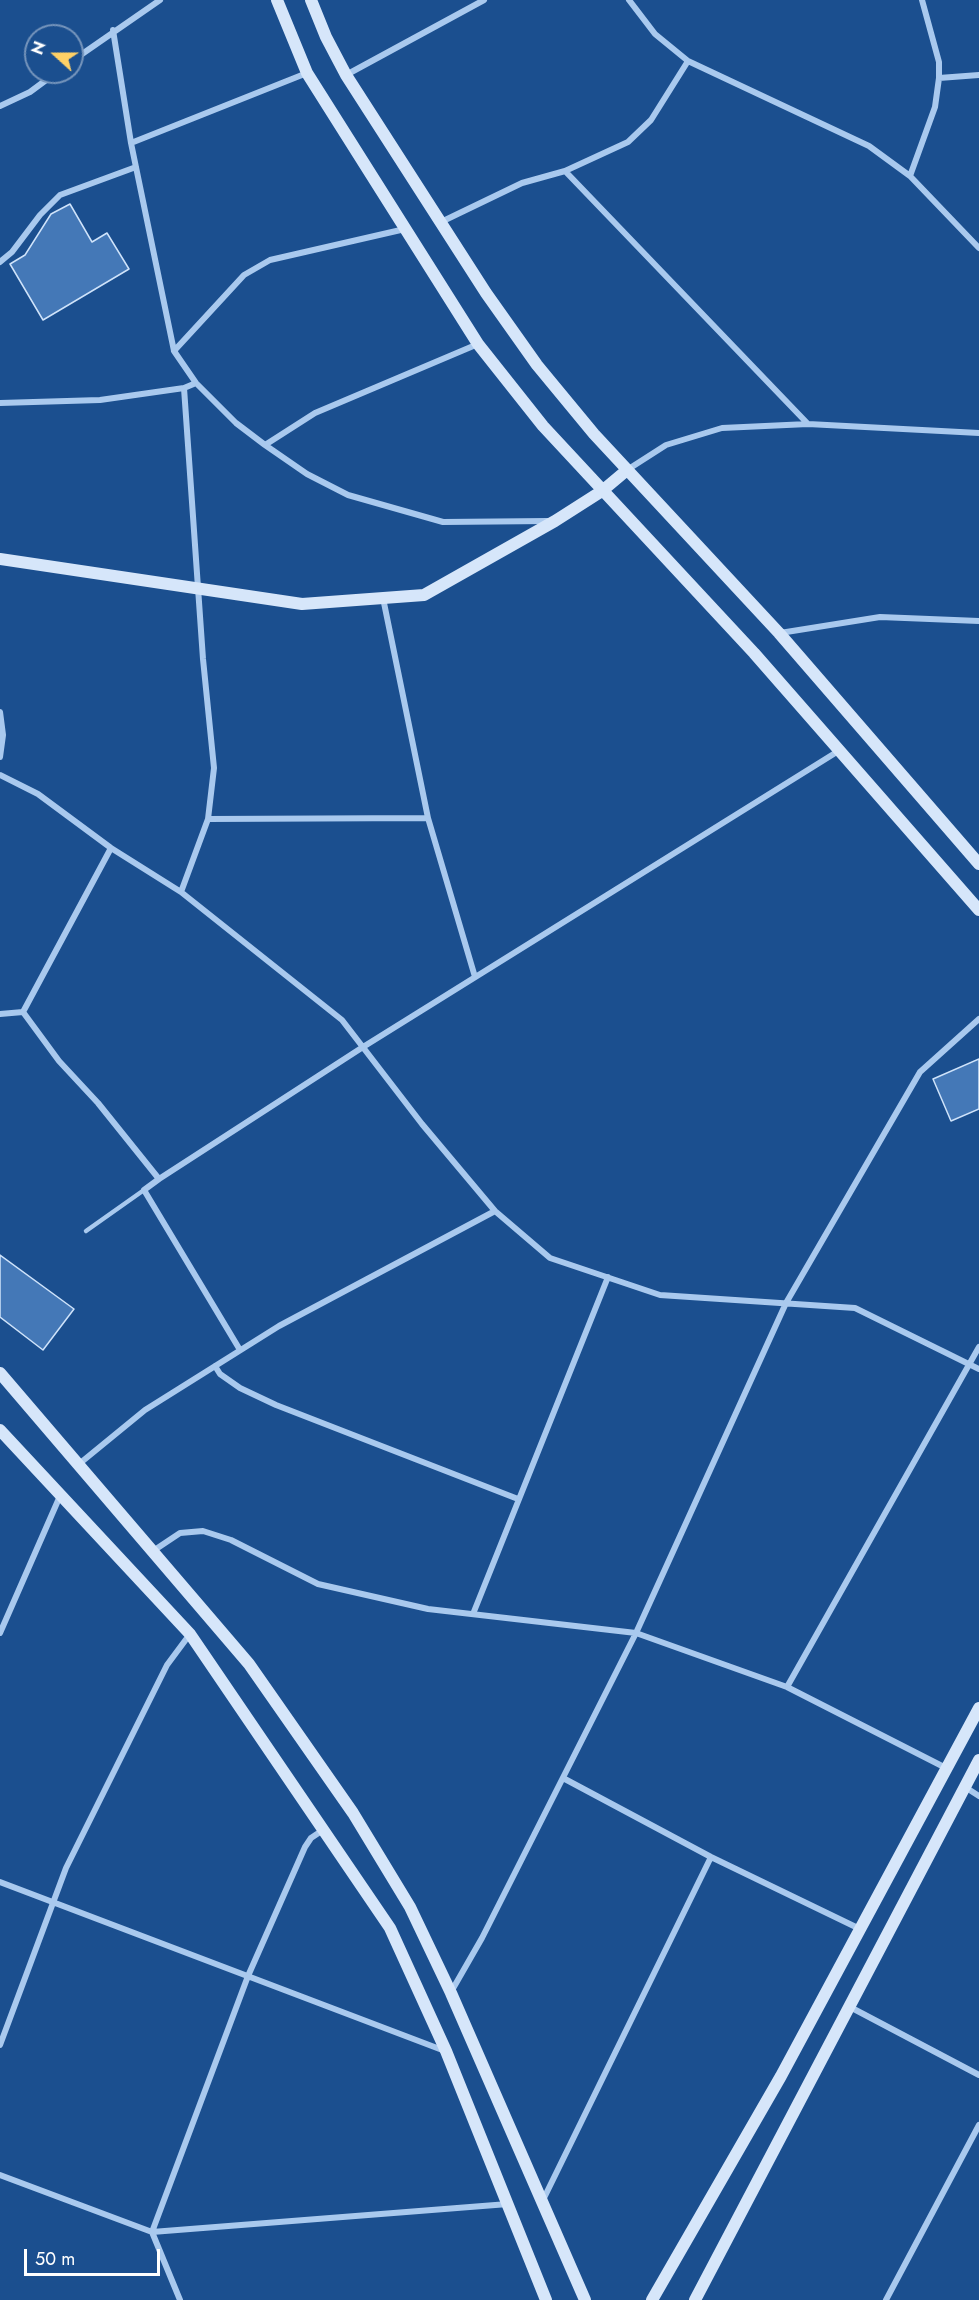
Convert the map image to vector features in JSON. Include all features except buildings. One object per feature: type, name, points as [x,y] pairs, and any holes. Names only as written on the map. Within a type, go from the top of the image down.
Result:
[{"type":"street","points":[[84,52],[160,0]]},
{"type":"street","points":[[278,0],[307,73],[478,344],[543,426],[754,652],[841,749],[979,910]]},
{"type":"street","points":[[311,0],[326,37],[346,75],[537,364],[627,470],[779,633],[979,864]]},
{"type":"street","points":[[346,75],[484,0]]},
{"type":"street","points":[[629,0],[655,34],[688,61],[869,147],[910,176],[979,248]]},
{"type":"street","points":[[910,176],[935,107],[939,78],[939,62],[922,0]]},
{"type":"street","points":[[113,30],[131,143],[174,351],[196,383],[236,423],[265,445],[307,474],[348,495],[443,522],[555,521]]},
{"type":"street","points":[[441,222],[522,183],[565,171],[628,142],[651,120],[688,61]]},
{"type":"street","points":[[131,143],[307,73]]},
{"type":"street","points":[[939,78],[979,75]]},
{"type":"street","points":[[0,106],[30,92],[41,84]]},
{"type":"street","points":[[0,262],[17,246],[40,215],[60,195],[136,167]]},
{"type":"street","points":[[565,171],[808,424]]},
{"type":"street","points":[[174,351],[244,275],[270,260],[406,229]]},
{"type":"street","points":[[265,445],[315,413],[478,344]]},
{"type":"street","points":[[0,403],[100,400],[184,388],[196,383]]},
{"type":"street","points":[[182,892],[208,819],[214,768],[198,589],[184,388]]},
{"type":"street","points":[[0,559],[302,604],[424,595],[555,521],[666,445],[722,428],[808,424],[979,434]]},
{"type":"street","points":[[383,598],[428,818],[475,977]]},
{"type":"street","points":[[779,633],[880,617],[979,621]]},
{"type":"street","points":[[0,712],[3,735],[0,757]]},
{"type":"street","points":[[240,1350],[144,1190],[363,1047],[841,749]]},
{"type":"street","points":[[0,775],[38,794],[111,848],[182,892],[342,1020],[422,1124],[495,1211],[550,1258],[660,1295],[855,1308],[979,1369]]},
{"type":"street","points":[[208,819],[428,818]]},
{"type":"street","points":[[23,1012],[111,848]]},
{"type":"street","points":[[0,1014],[23,1012]]},
{"type":"street","points":[[23,1012],[59,1061],[98,1103],[159,1179]]},
{"type":"street","points":[[451,1993],[482,1938],[636,1633],[786,1304],[920,1072],[979,1019]]},
{"type":"street","points":[[79,1464],[145,1410],[279,1326],[495,1211]]},
{"type":"street","points":[[473,1614],[608,1277]]},
{"type":"street","points":[[787,1687],[968,1362],[979,1347]]},
{"type":"street","points":[[215,1366],[220,1374],[240,1388],[276,1405],[518,1499]]},
{"type":"street","points":[[0,1373],[249,1664],[353,1813],[410,1907],[451,1993],[585,2300]]},
{"type":"street","points":[[0,1430],[189,1634],[390,1928],[446,2051],[546,2300]]},
{"type":"street","points":[[0,1633],[60,1496]]},
{"type":"street","points":[[153,1551],[180,1533],[203,1531],[231,1540],[318,1584],[428,1609],[636,1633],[787,1687],[946,1768]]},
{"type":"street","points":[[0,2045],[66,1868],[167,1665],[189,1634]]},
{"type":"street","points":[[652,2300],[781,2076],[979,1708]]},
{"type":"street","points":[[695,2300],[979,1760]]},
{"type":"street","points":[[563,1778],[711,1857],[860,1929]]},
{"type":"street","points":[[965,1787],[979,1796]]},
{"type":"street","points":[[180,2300],[152,2232],[248,1976],[305,1847],[311,1838],[323,1830]]},
{"type":"street","points":[[543,2200],[711,1857]]},
{"type":"street","points":[[0,1882],[446,2051]]},
{"type":"street","points":[[850,2007],[979,2075]]},
{"type":"street","points":[[886,2300],[979,2125]]},
{"type":"street","points":[[0,2175],[152,2232],[508,2204]]},
{"type":"lane","points":[[86,1231],[144,1190]]}]
